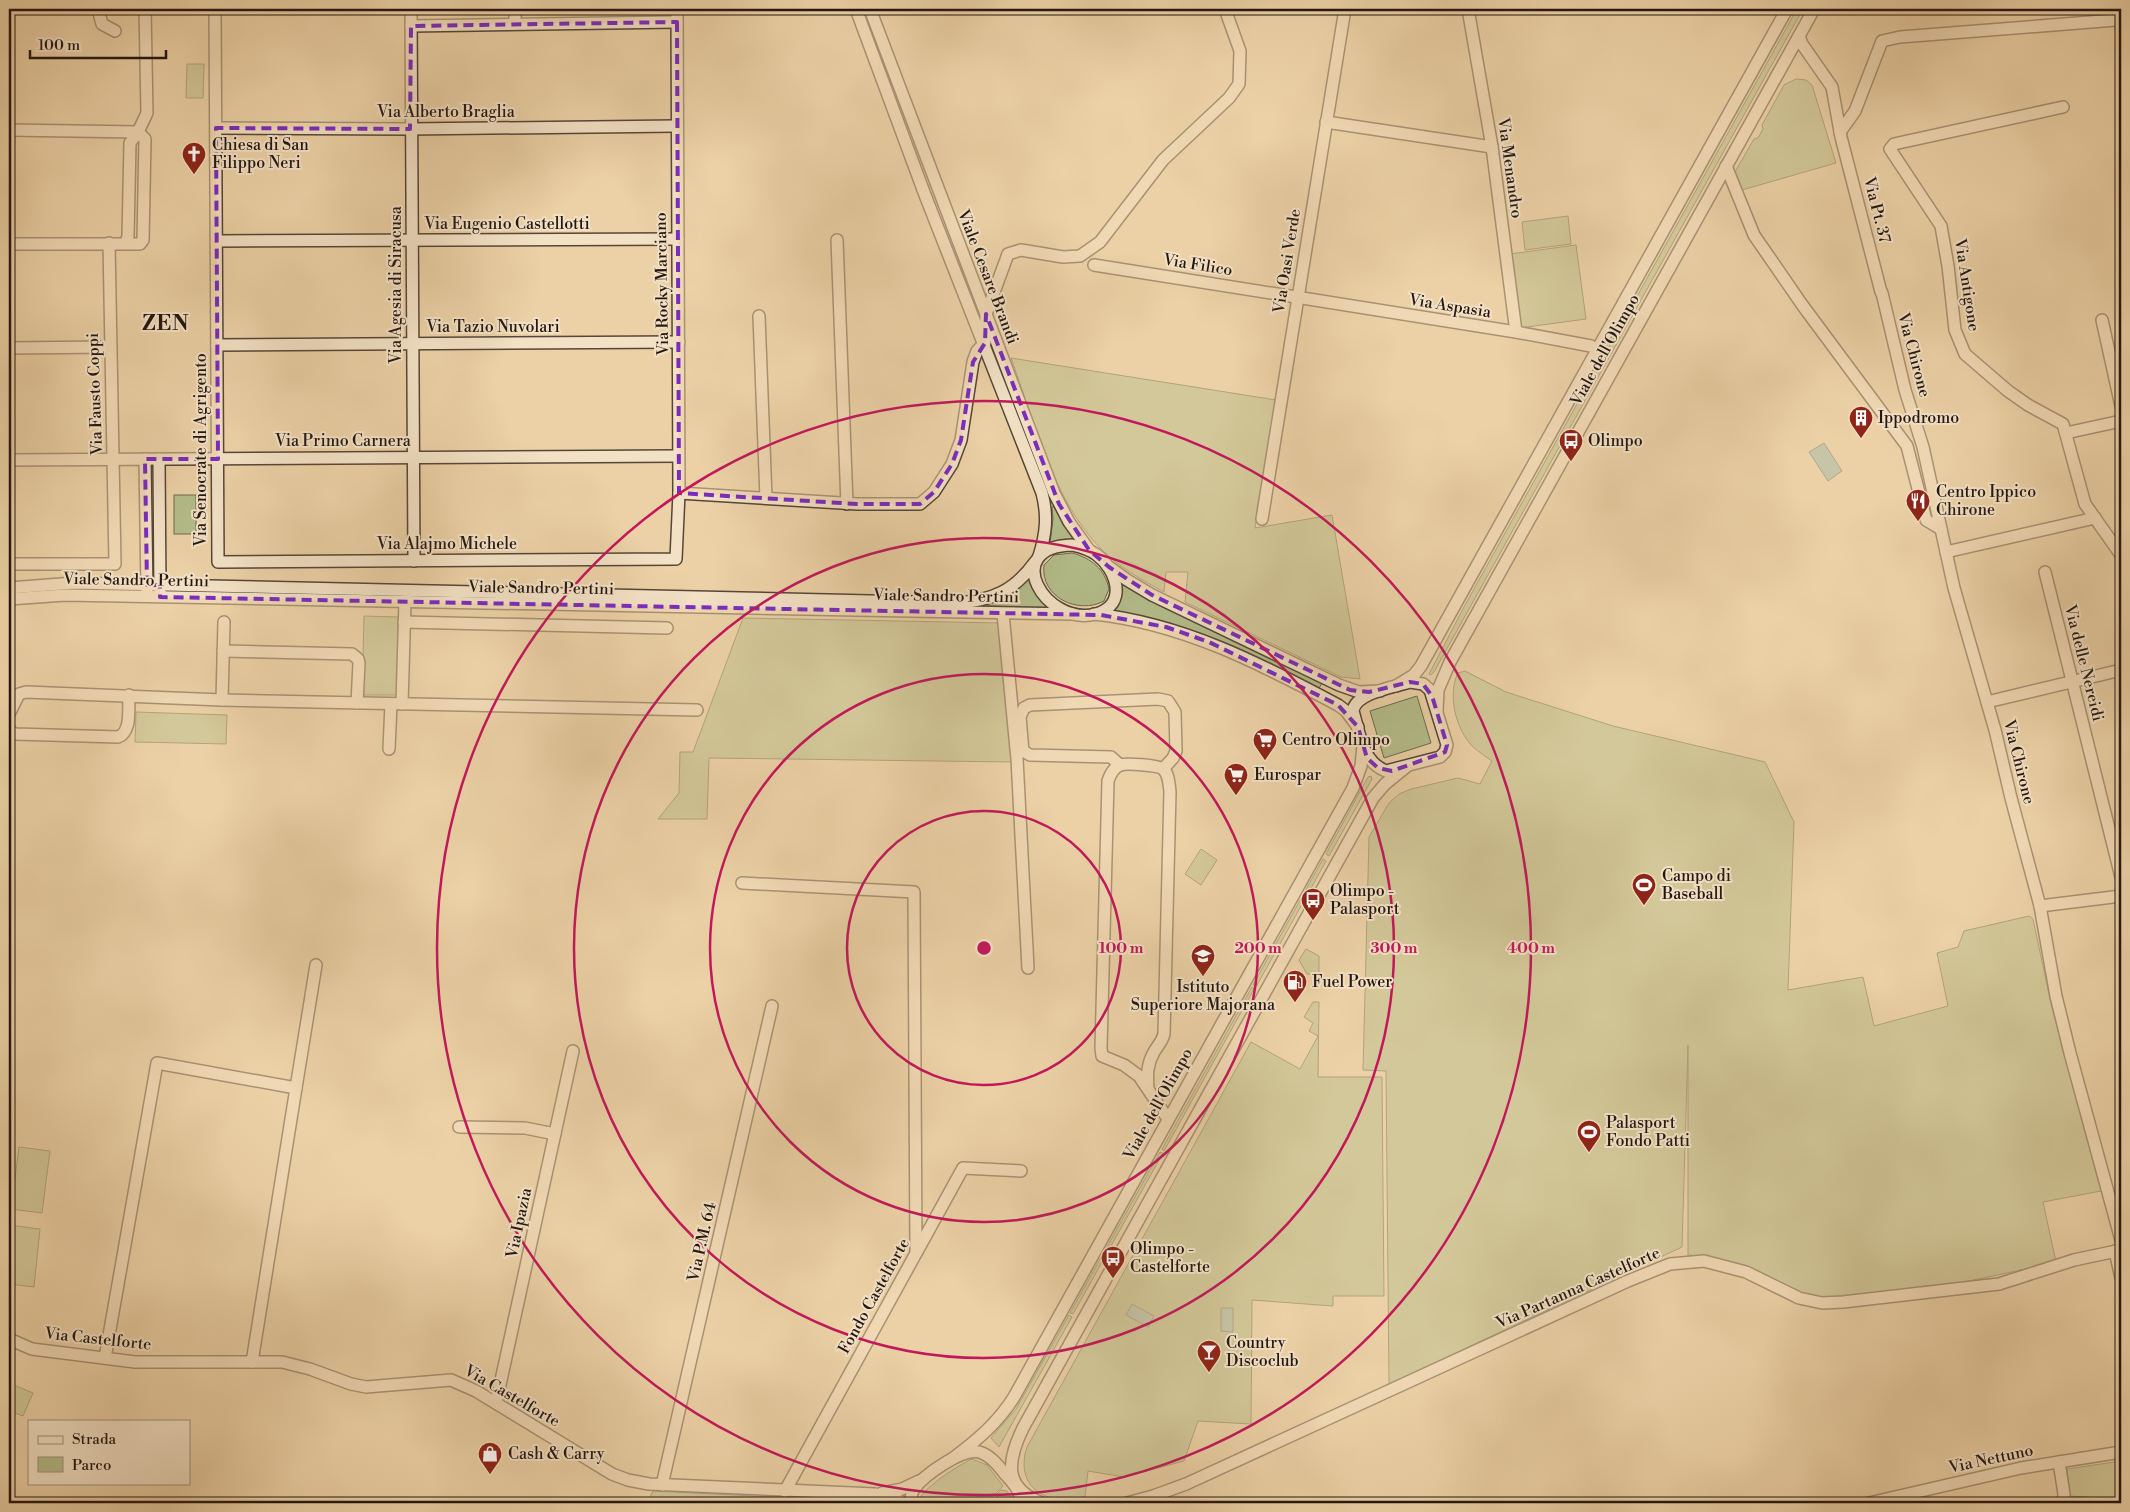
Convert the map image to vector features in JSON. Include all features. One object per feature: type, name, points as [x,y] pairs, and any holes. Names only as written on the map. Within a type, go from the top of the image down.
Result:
[{"type":"street","points":[[98,9],[102,24],[115,32]]},
{"type":"street","points":[[126,243],[128,236],[130,143],[138,132],[147,113],[145,9]]},
{"type":"street","name":"Via Senocrate di Agrigento","points":[[215,9],[218,562]]},
{"type":"street","name":"Via Agesia di Siracusa","points":[[411,9],[410,129],[414,561]]},
{"type":"street","points":[[515,9],[515,23]]},
{"type":"street","name":"Via Rocky Marciano","points":[[676,559],[679,493],[677,9]]},
{"type":"street","name":"Viale Cesare Brandi","points":[[856,9],[925,195],[985,343],[1046,506],[1046,528],[1037,559]]},
{"type":"street","name":"Viale Cesare Brandi","points":[[870,9],[1054,493],[1069,522],[1089,550]]},
{"type":"street","points":[[679,493],[847,504],[920,504],[934,492],[952,464],[961,440],[973,362],[977,351],[985,343],[986,314],[1008,254],[1022,250],[1063,257],[1080,256],[1100,242],[1163,160],[1230,98],[1239,84],[1240,51],[1225,9]]},
{"type":"street","name":"Via Oasi Verde","points":[[1262,519],[1345,9]]},
{"type":"street","name":"Via Menandro","points":[[1468,9],[1492,147],[1516,332]]},
{"type":"street","name":"Viale dell'Olimpo","points":[[1396,686],[1414,676],[1422,666],[1787,9]]},
{"type":"street","name":"Viale dell'Olimpo","points":[[1437,711],[1438,690],[1450,662],[1814,9]]},
{"type":"street","points":[[1841,134],[1855,111],[1882,41],[1900,37],[2116,20]]},
{"type":"street","points":[[411,26],[677,22]]},
{"type":"street","points":[[1798,36],[1804,48],[1832,87],[1841,134]]},
{"type":"street","name":"Via Antigone","points":[[2063,107],[1894,144],[1890,149],[1941,226],[1948,266],[1955,330],[1965,354],[2015,396],[2063,424],[2085,504],[2121,555]]},
{"type":"street","points":[[1326,122],[1492,147]]},
{"type":"street","name":"Via Alberto Braglia","points":[[216,128],[410,129],[676,126]]},
{"type":"street","points":[[9,130],[138,132],[144,139],[143,240],[140,244],[9,244]]},
{"type":"street","name":"Via Pt. 37","points":[[1841,134],[1881,292]]},
{"type":"street","points":[[1726,166],[1754,235],[1803,306],[1906,446],[1926,520],[1941,528]]},
{"type":"street","name":"Via Eugenio Castellotti","points":[[216,241],[678,239]]},
{"type":"street","points":[[837,240],[847,504]]},
{"type":"street","name":"Via Fausto Coppi","points":[[9,564],[115,564],[109,243]]},
{"type":"street","name":"Via Filico","points":[[1094,265],[1297,298]]},
{"type":"street","name":"Via Chirone","points":[[1881,292],[1905,390],[1924,447],[1954,588],[1987,702],[2040,906],[2056,996],[2121,1240]]},
{"type":"street","name":"Via Aspasia","points":[[1297,298],[1516,332],[1591,346],[1597,350]]},
{"type":"street","points":[[759,316],[766,498]]},
{"type":"street","points":[[2102,320],[2121,406]]},
{"type":"street","name":"Via Tazio Nuvolari","points":[[217,344],[679,342]]},
{"type":"street","points":[[2109,349],[2121,346]]},
{"type":"street","points":[[9,348],[110,347]]},
{"type":"street","points":[[2066,433],[2121,421]]},
{"type":"street","name":"Via Primo Carnera","points":[[9,460],[678,456]]},
{"type":"street","points":[[159,459],[160,591]]},
{"type":"street","points":[[145,460],[147,591]]},
{"type":"street","points":[[1946,552],[2095,518]]},
{"type":"street","points":[[1358,728],[1346,711],[1338,705],[1209,642],[1166,627],[1094,614],[1073,614],[1054,606],[1036,582],[1037,559],[1045,550],[1058,546],[1072,545],[1089,550],[1127,580],[1152,595],[1339,685],[1359,692],[1380,691]]},
{"type":"street","name":"Via Alajmo Michele","points":[[218,562],[676,559]]},
{"type":"street","name":"Viale Sandro Pertini","points":[[9,599],[160,591],[958,602],[987,598],[1003,592],[1017,583],[1037,559]]},
{"type":"street","points":[[1094,614],[1107,609],[1116,596],[1116,582],[1110,567]]},
{"type":"street","name":"Via delle Nereidi","points":[[2045,572],[2121,877]]},
{"type":"street","name":"Viale Sandro Pertini","points":[[9,588],[74,583],[147,591]]},
{"type":"street","name":"Viale Sandro Pertini","points":[[160,591],[405,601],[1073,614]]},
{"type":"street","points":[[390,749],[397,704],[405,601]]},
{"type":"street","points":[[1003,614],[1017,759],[1028,968]]},
{"type":"street","points":[[222,700],[224,622]]},
{"type":"street","points":[[404,622],[668,628]]},
{"type":"street","points":[[223,650],[352,654],[358,659],[359,663],[357,703]]},
{"type":"street","points":[[1987,702],[2121,670]]},
{"type":"street","points":[[1415,682],[1423,684],[1430,690],[1437,711],[1447,745],[1445,752],[1440,757],[1386,771],[1378,768],[1367,758],[1353,711],[1356,701],[1361,697],[1415,682]]},
{"type":"street","points":[[9,714],[17,698],[23,692],[222,700],[697,710]]},
{"type":"street","points":[[9,730],[15,734],[118,737],[123,735],[127,727],[129,695]]},
{"type":"street","points":[[1120,765],[1112,757],[1030,755],[1023,751],[1020,717],[1024,708],[1030,705],[1158,699],[1168,701],[1175,712],[1177,721],[1176,751],[1173,758],[1163,769]]},
{"type":"street","name":"Viale dell'Olimpo","points":[[930,1475],[986,1432],[1008,1407],[1357,781],[1363,746]]},
{"type":"street","points":[[1148,1088],[1147,1068],[1164,1034],[1170,792],[1168,776],[1163,769],[1155,766],[1120,765],[1112,771],[1108,781],[1100,1048],[1102,1056],[1124,1065],[1139,1076],[1168,1119]]},
{"type":"street","points":[[1021,1503],[1011,1465],[1014,1449],[1023,1428],[1373,798],[1385,784],[1406,767]]},
{"type":"street","points":[[742,883],[914,892],[916,1253]]},
{"type":"street","points":[[2040,906],[2121,896]]},
{"type":"street","points":[[252,1362],[316,966]]},
{"type":"street","name":"Via P.M. 64","points":[[662,1485],[772,1006]]},
{"type":"street","name":"Via Ipazia","points":[[496,1403],[573,1050]]},
{"type":"street","points":[[105,1358],[157,1063],[296,1088]]},
{"type":"street","points":[[459,1126],[524,1128],[555,1134]]},
{"type":"street","name":"Fondo Castelforte","points":[[785,1491],[962,1168],[1021,1171]]},
{"type":"street","points":[[2118,1251],[2121,1278]]},
{"type":"street","name":"Via Partanna Castelforte","points":[[1131,1502],[1186,1484],[1628,1281],[1670,1264],[1693,1261],[1716,1263],[1746,1272],[1800,1298],[1822,1303],[1895,1297],[1999,1284],[2057,1265],[2118,1251]]},
{"type":"street","name":"Via Castelforte","points":[[9,1339],[32,1349],[134,1362],[282,1362],[310,1368],[351,1384],[366,1387],[452,1380],[468,1386],[612,1474],[638,1483],[876,1494],[894,1498],[904,1503]]},
{"type":"street","points":[[952,1459],[969,1452],[985,1454],[1025,1495],[1042,1503]]},
{"type":"street","name":"Via Nettuno","points":[[1873,1503],[2058,1462],[2121,1452]]},
{"type":"street","points":[[2058,1462],[2064,1494],[2063,1503]]},
{"type":"street","points":[[911,1503],[912,1494],[916,1487],[930,1475]]},
{"type":"street","name":"Via Castelforte","points":[[876,1494],[902,1489],[930,1475]]},
{"type":"street","points":[[1131,1502],[1162,1503]]},
{"type":"highlighted area","points":[[677,22],[679,493],[857,504],[920,504],[934,492],[952,464],[961,440],[973,362],[985,343],[986,314],[1059,504],[1089,550],[1109,567],[1152,595],[1350,690],[1369,692],[1410,682],[1423,684],[1432,696],[1447,745],[1445,752],[1392,771],[1378,768],[1367,758],[1358,727],[1338,705],[1209,642],[1166,627],[1101,615],[160,597],[160,585],[147,585],[145,459],[218,459],[216,128],[410,129],[411,26]]},
{"type":"green space","points":[[1797,9],[1803,9],[1434,672],[1431,675],[1429,674],[1465,605]]},
{"type":"green space","points":[[187,64],[204,64],[203,98],[186,98]]},
{"type":"green space","points":[[1796,79],[1806,80],[1812,85],[1836,163],[1742,190],[1735,172],[1754,139],[1758,138],[1763,129],[1762,125],[1784,85]]},
{"type":"green space","points":[[1568,216],[1571,244],[1525,250],[1522,222]]},
{"type":"green space","points":[[1576,245],[1586,319],[1520,328],[1510,254]]},
{"type":"green space","points":[[1011,358],[1276,400],[1255,528],[1332,515],[1360,679],[1341,677],[1185,602],[1188,572],[1166,572],[1164,592],[1131,573],[1108,556],[1084,529],[1057,484]]},
{"type":"green space","points":[[174,495],[196,495],[196,534],[174,534]]},
{"type":"green space","points":[[1054,506],[1065,525],[1077,540],[1050,543],[1053,519],[1052,507]]},
{"type":"green space","points":[[1072,553],[1091,561],[1101,570],[1109,589],[1104,601],[1094,605],[1083,606],[1073,604],[1054,594],[1048,586],[1044,576],[1044,565],[1054,555]]},
{"type":"green space","points":[[1031,577],[1050,608],[987,606],[1009,596]]},
{"type":"green space","points":[[1120,583],[1163,607],[1322,683],[1319,688],[1244,652],[1167,622],[1112,611]]},
{"type":"green space","points":[[364,616],[399,617],[397,695],[362,695]]},
{"type":"green space","points":[[743,618],[1002,623],[1013,762],[709,758],[707,819],[658,819],[679,793],[680,752],[693,752]]},
{"type":"green space","points":[[1465,671],[1506,692],[1613,726],[1765,762],[1794,822],[1788,990],[1863,977],[1874,1026],[1948,1006],[1937,953],[1958,947],[1964,931],[2029,916],[2033,919],[2051,1004],[2101,1191],[2043,1202],[2056,1262],[1908,1291],[1827,1298],[1815,1297],[1796,1291],[1758,1271],[1732,1262],[1688,1255],[1688,1045],[1682,1247],[1389,1384],[1386,1071],[1363,1070],[1369,837],[1389,803],[1399,794],[1411,789],[1458,778],[1480,784],[1492,761],[1473,747],[1467,740],[1458,722],[1453,702],[1453,691],[1458,673]]},
{"type":"green space","points":[[1417,696],[1431,743],[1384,758],[1370,711]]},
{"type":"green space","points":[[136,712],[227,715],[226,744],[135,742]]},
{"type":"green space","points":[[1371,776],[1372,779],[1329,856],[1326,854],[1368,777]]},
{"type":"green space","points":[[1201,849],[1217,860],[1201,885],[1185,874]]},
{"type":"green space","points":[[1323,859],[1326,861],[1256,987],[1253,985]]},
{"type":"green space","points":[[1306,949],[1319,956],[1319,975],[1307,974],[1299,960]]},
{"type":"green space","points":[[1252,987],[1254,989],[1164,1151],[1162,1149]]},
{"type":"green space","points":[[1313,1002],[1319,1002],[1318,1077],[1382,1077],[1384,1296],[1333,1296],[1333,1306],[1252,1300],[1251,1424],[1198,1421],[1184,1461],[1124,1477],[1088,1471],[1085,1497],[1061,1499],[1044,1495],[1031,1486],[1027,1479],[1024,1464],[1027,1447],[1251,1042],[1300,1069],[1318,1036],[1309,1031],[1313,1023],[1304,1017]]},
{"type":"green space","points":[[19,1147],[50,1151],[42,1213],[11,1209]]},
{"type":"green space","points":[[1160,1152],[1163,1153],[1073,1314],[1070,1313]]},
{"type":"green space","points":[[9,1225],[40,1229],[34,1287],[9,1284]]},
{"type":"green space","points":[[1069,1315],[1072,1317],[999,1447],[991,1438],[1016,1409]]},
{"type":"green space","points":[[9,1383],[33,1393],[23,1416],[9,1411]]},
{"type":"green space","points":[[972,1459],[987,1465],[1003,1486],[995,1494],[992,1494],[992,1498],[996,1498],[1001,1490],[1007,1491],[1015,1503],[918,1503],[925,1491],[932,1485]]},
{"type":"green space","points":[[2121,1461],[2121,1499],[2070,1496],[2067,1469]]},
{"type":"green space","points":[[653,1491],[875,1502],[887,1503],[647,1503]]},
{"type":"shaded area","points":[[1824,443],[1842,471],[1828,481],[1809,452]]},
{"type":"shaded area","points":[[1132,1304],[1154,1316],[1148,1327],[1126,1315]]},
{"type":"shaded area","points":[[1221,1308],[1233,1308],[1233,1332],[1221,1331]]},
{"type":"place","name":"Chiesa di San Filippo Neri","points":[[194,175]]},
{"type":"place","name":"Ippodromo","points":[[1861,439]]},
{"type":"place","name":"Olimpo","points":[[1571,462]]},
{"type":"place","name":"Centro Ippico Chirone","points":[[1918,522]]},
{"type":"place","name":"Centro Olimpo","points":[[1265,761]]},
{"type":"place","name":"Eurospar","points":[[1236,796]]},
{"type":"place","name":"Campo di Baseball","points":[[1644,906]]},
{"type":"place","name":"Olimpo - Palasport","points":[[1313,921]]},
{"type":"place","name":"Istituto Superiore Majorana","points":[[1203,977]]},
{"type":"place","name":"Fuel Power","points":[[1295,1003]]},
{"type":"place","name":"Palasport Fondo Patti","points":[[1589,1153]]},
{"type":"place","name":"Olimpo - Castelforte","points":[[1113,1279]]},
{"type":"place","name":"Country Discoclub","points":[[1209,1373]]},
{"type":"place","name":"Cash & Carry","points":[[490,1475]]},
{"type":"district","name":"ZEN","points":[[166,324]]}]
